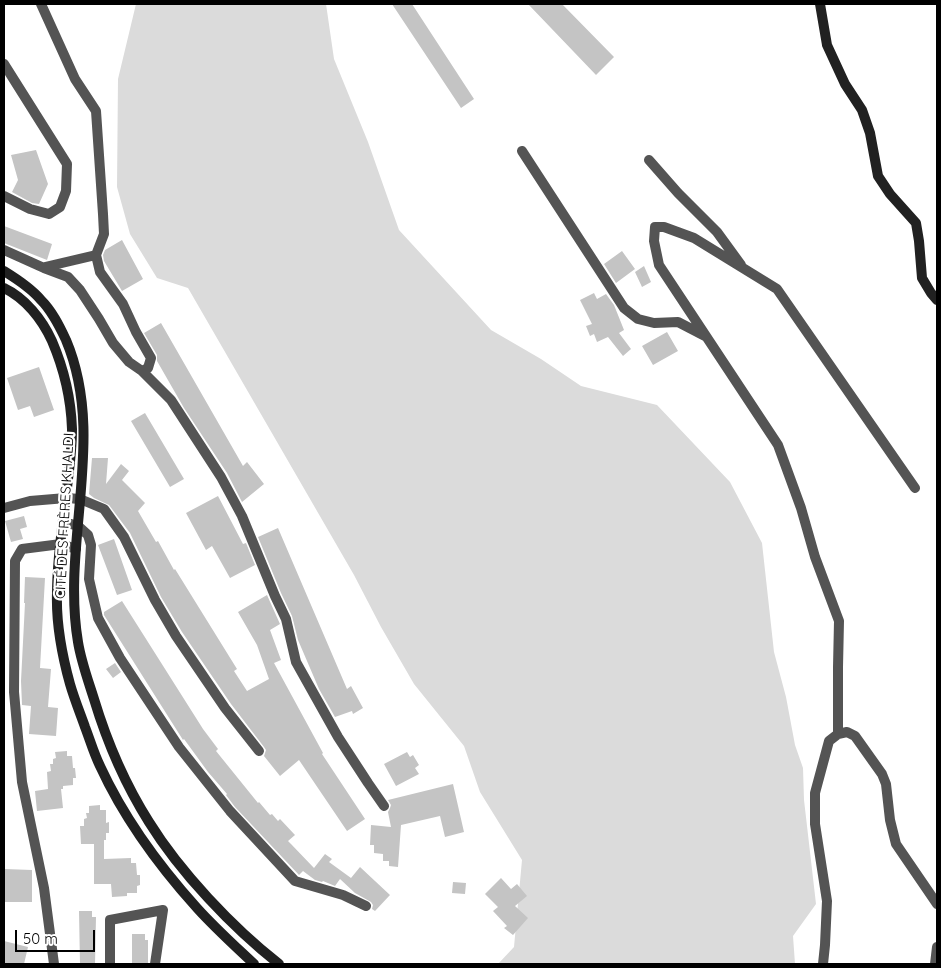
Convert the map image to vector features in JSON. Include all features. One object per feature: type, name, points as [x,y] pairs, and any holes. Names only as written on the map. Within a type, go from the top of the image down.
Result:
[{"type":"main road","points":[[820,4],[827,45],[845,84],[862,110],[870,133],[878,176],[890,194],[916,223],[922,278],[937,300]]},
{"type":"main road","name":"CITÉ DES FRÈRES KHALDI","points":[[4,271],[20,281],[40,298],[51,311],[71,353],[79,382],[84,433],[84,459],[74,575],[75,614],[78,643],[97,710],[109,742],[124,777],[166,847],[192,879],[272,962]]},
{"type":"main road","name":"CITÉ DES FRÈRES KHALDI","points":[[4,288],[29,306],[47,331],[60,362],[70,407],[71,454],[57,593],[59,632],[70,685],[100,766],[131,823],[173,880],[197,908],[254,964]]},
{"type":"street","points":[[41,4],[75,79],[96,111],[104,214],[104,234],[96,255],[100,272],[123,304],[136,332],[152,358],[148,368],[142,371]]},
{"type":"street","points":[[4,64],[67,164],[66,191],[60,207],[49,214],[30,209],[4,196]]},
{"type":"street","points":[[522,151],[624,308],[638,319],[654,323],[678,322],[706,336]]},
{"type":"street","points":[[649,160],[717,232],[743,268]]},
{"type":"street","points":[[838,734],[839,621],[815,557],[778,445],[658,265],[654,241],[655,227],[664,227],[694,238],[777,288],[915,488]]},
{"type":"street","points":[[4,250],[44,268],[68,276],[80,290],[113,343],[129,362],[142,371],[171,400],[221,477],[242,516],[286,619],[296,662],[338,737],[384,806]]},
{"type":"street","points":[[44,268],[96,255]]},
{"type":"street","points":[[4,508],[30,500],[66,498],[80,499],[104,509],[124,537],[155,600],[176,636],[226,708],[259,751]]},
{"type":"street","points":[[64,522],[78,526],[88,535],[91,545],[89,579],[98,618],[120,658],[179,747],[230,811],[295,881],[343,895],[366,906]]},
{"type":"street","points":[[54,964],[44,888],[22,782],[14,692],[15,561],[22,549],[61,544],[76,549]]},
{"type":"street","points":[[823,964],[827,901],[815,824],[815,793],[830,741],[838,734],[847,732],[855,736],[882,774],[886,784],[890,820],[896,844],[937,904]]},
{"type":"street","points":[[110,964],[110,920],[163,910],[155,964]]},
{"type":"street","points":[[935,964],[937,947]]},
{"type":"shaded area","points":[[136,4],[326,4],[334,59],[368,142],[399,230],[491,330],[541,359],[581,386],[657,405],[730,482],[762,543],[774,652],[786,697],[795,745],[803,768],[804,800],[816,904],[793,936],[795,964],[498,964],[514,947],[522,860],[480,792],[464,746],[414,684],[354,575],[188,288],[157,278],[130,234],[117,187],[118,79]]},
{"type":"building","points":[[392,4],[412,4],[474,99],[461,108]]},
{"type":"building","points":[[528,4],[562,4],[614,57],[596,75]]},
{"type":"building","points":[[36,150],[48,184],[39,204],[32,203],[12,192],[18,180],[11,155]]},
{"type":"building","points":[[4,226],[52,244],[47,260],[4,243]]},
{"type":"building","points":[[122,240],[143,279],[122,291],[104,261],[103,255],[105,250]]},
{"type":"building","points":[[622,251],[635,269],[616,283],[604,264]]},
{"type":"building","points":[[644,266],[651,282],[642,287],[635,272]]},
{"type":"building","points":[[594,293],[597,299],[606,294],[614,305],[624,330],[619,333],[631,349],[623,356],[608,337],[597,342],[594,334],[590,336],[586,326],[592,324],[580,300]]},
{"type":"building","points":[[161,323],[243,466],[247,462],[264,484],[242,502],[227,473],[184,408],[157,361],[157,355],[144,333]]},
{"type":"building","points":[[667,332],[678,351],[653,365],[642,346]]},
{"type":"building","points":[[39,367],[54,410],[34,417],[30,406],[18,410],[7,378]]},
{"type":"building","points":[[145,413],[184,479],[170,487],[131,421]]},
{"type":"building","points":[[92,458],[108,458],[106,484],[121,464],[129,471],[122,480],[145,503],[138,511],[237,669],[234,671],[247,691],[269,679],[257,645],[238,612],[267,595],[280,624],[270,630],[281,660],[274,663],[322,754],[365,819],[347,831],[299,760],[280,776],[264,756],[266,750],[231,704],[182,632],[161,597],[130,533],[109,505],[89,494]]},
{"type":"building","points":[[218,496],[243,544],[246,543],[255,565],[230,578],[212,546],[206,550],[186,513]]},
{"type":"building","points":[[24,516],[27,527],[20,529],[23,539],[11,542],[5,521]]},
{"type":"building","points":[[278,528],[347,689],[351,686],[363,708],[353,714],[352,711],[335,717],[319,689],[298,640],[292,616],[258,537]]},
{"type":"building","points":[[114,539],[132,590],[117,595],[98,545]]},
{"type":"building","points":[[25,577],[45,578],[40,668],[51,669],[48,707],[58,708],[56,736],[29,734],[31,706],[22,705],[21,681]]},
{"type":"building","points":[[122,601],[203,729],[218,749],[216,751],[258,803],[278,821],[280,819],[295,835],[288,841],[314,868],[325,854],[332,859],[329,862],[351,878],[360,867],[390,895],[375,911],[372,909],[373,905],[371,902],[355,893],[340,879],[335,886],[315,880],[303,871],[299,875],[235,807],[227,794],[183,740],[104,615],[104,612]]},
{"type":"building","points":[[115,663],[121,672],[113,678],[106,669]]},
{"type":"building","points":[[67,751],[67,756],[72,756],[76,778],[73,778],[73,785],[63,786],[63,789],[61,789],[63,808],[37,811],[35,791],[48,789],[47,772],[51,771],[50,764],[53,764],[53,759],[56,758],[55,752]]},
{"type":"building","points":[[407,752],[410,757],[413,755],[419,765],[415,768],[419,774],[396,786],[384,764]]},
{"type":"building","points":[[453,784],[464,832],[445,837],[440,816],[401,825],[398,867],[389,866],[389,861],[383,861],[383,854],[374,853],[374,845],[370,845],[371,825],[391,827],[388,812],[391,805],[388,800]]},
{"type":"building","points":[[100,805],[100,810],[106,810],[106,823],[109,822],[109,833],[106,833],[106,840],[104,840],[104,859],[131,858],[131,863],[136,863],[137,875],[140,875],[140,885],[137,886],[137,893],[127,893],[127,896],[112,897],[111,884],[94,884],[94,844],[81,844],[80,826],[84,826],[84,819],[87,818],[86,813],[89,813],[89,806]]},
{"type":"building","points":[[4,869],[32,870],[32,902],[4,902]]},
{"type":"building","points":[[501,878],[511,889],[517,884],[527,896],[515,906],[528,918],[513,935],[504,928],[507,926],[493,911],[498,907],[485,894]]},
{"type":"building","points":[[453,882],[466,883],[465,894],[452,893]]},
{"type":"building","points":[[79,911],[92,911],[92,917],[96,917],[95,964],[80,964]]},
{"type":"building","points":[[132,934],[145,934],[145,940],[148,940],[148,964],[132,964]]},
{"type":"building","points":[[4,941],[28,947],[24,964],[4,964]]}]
